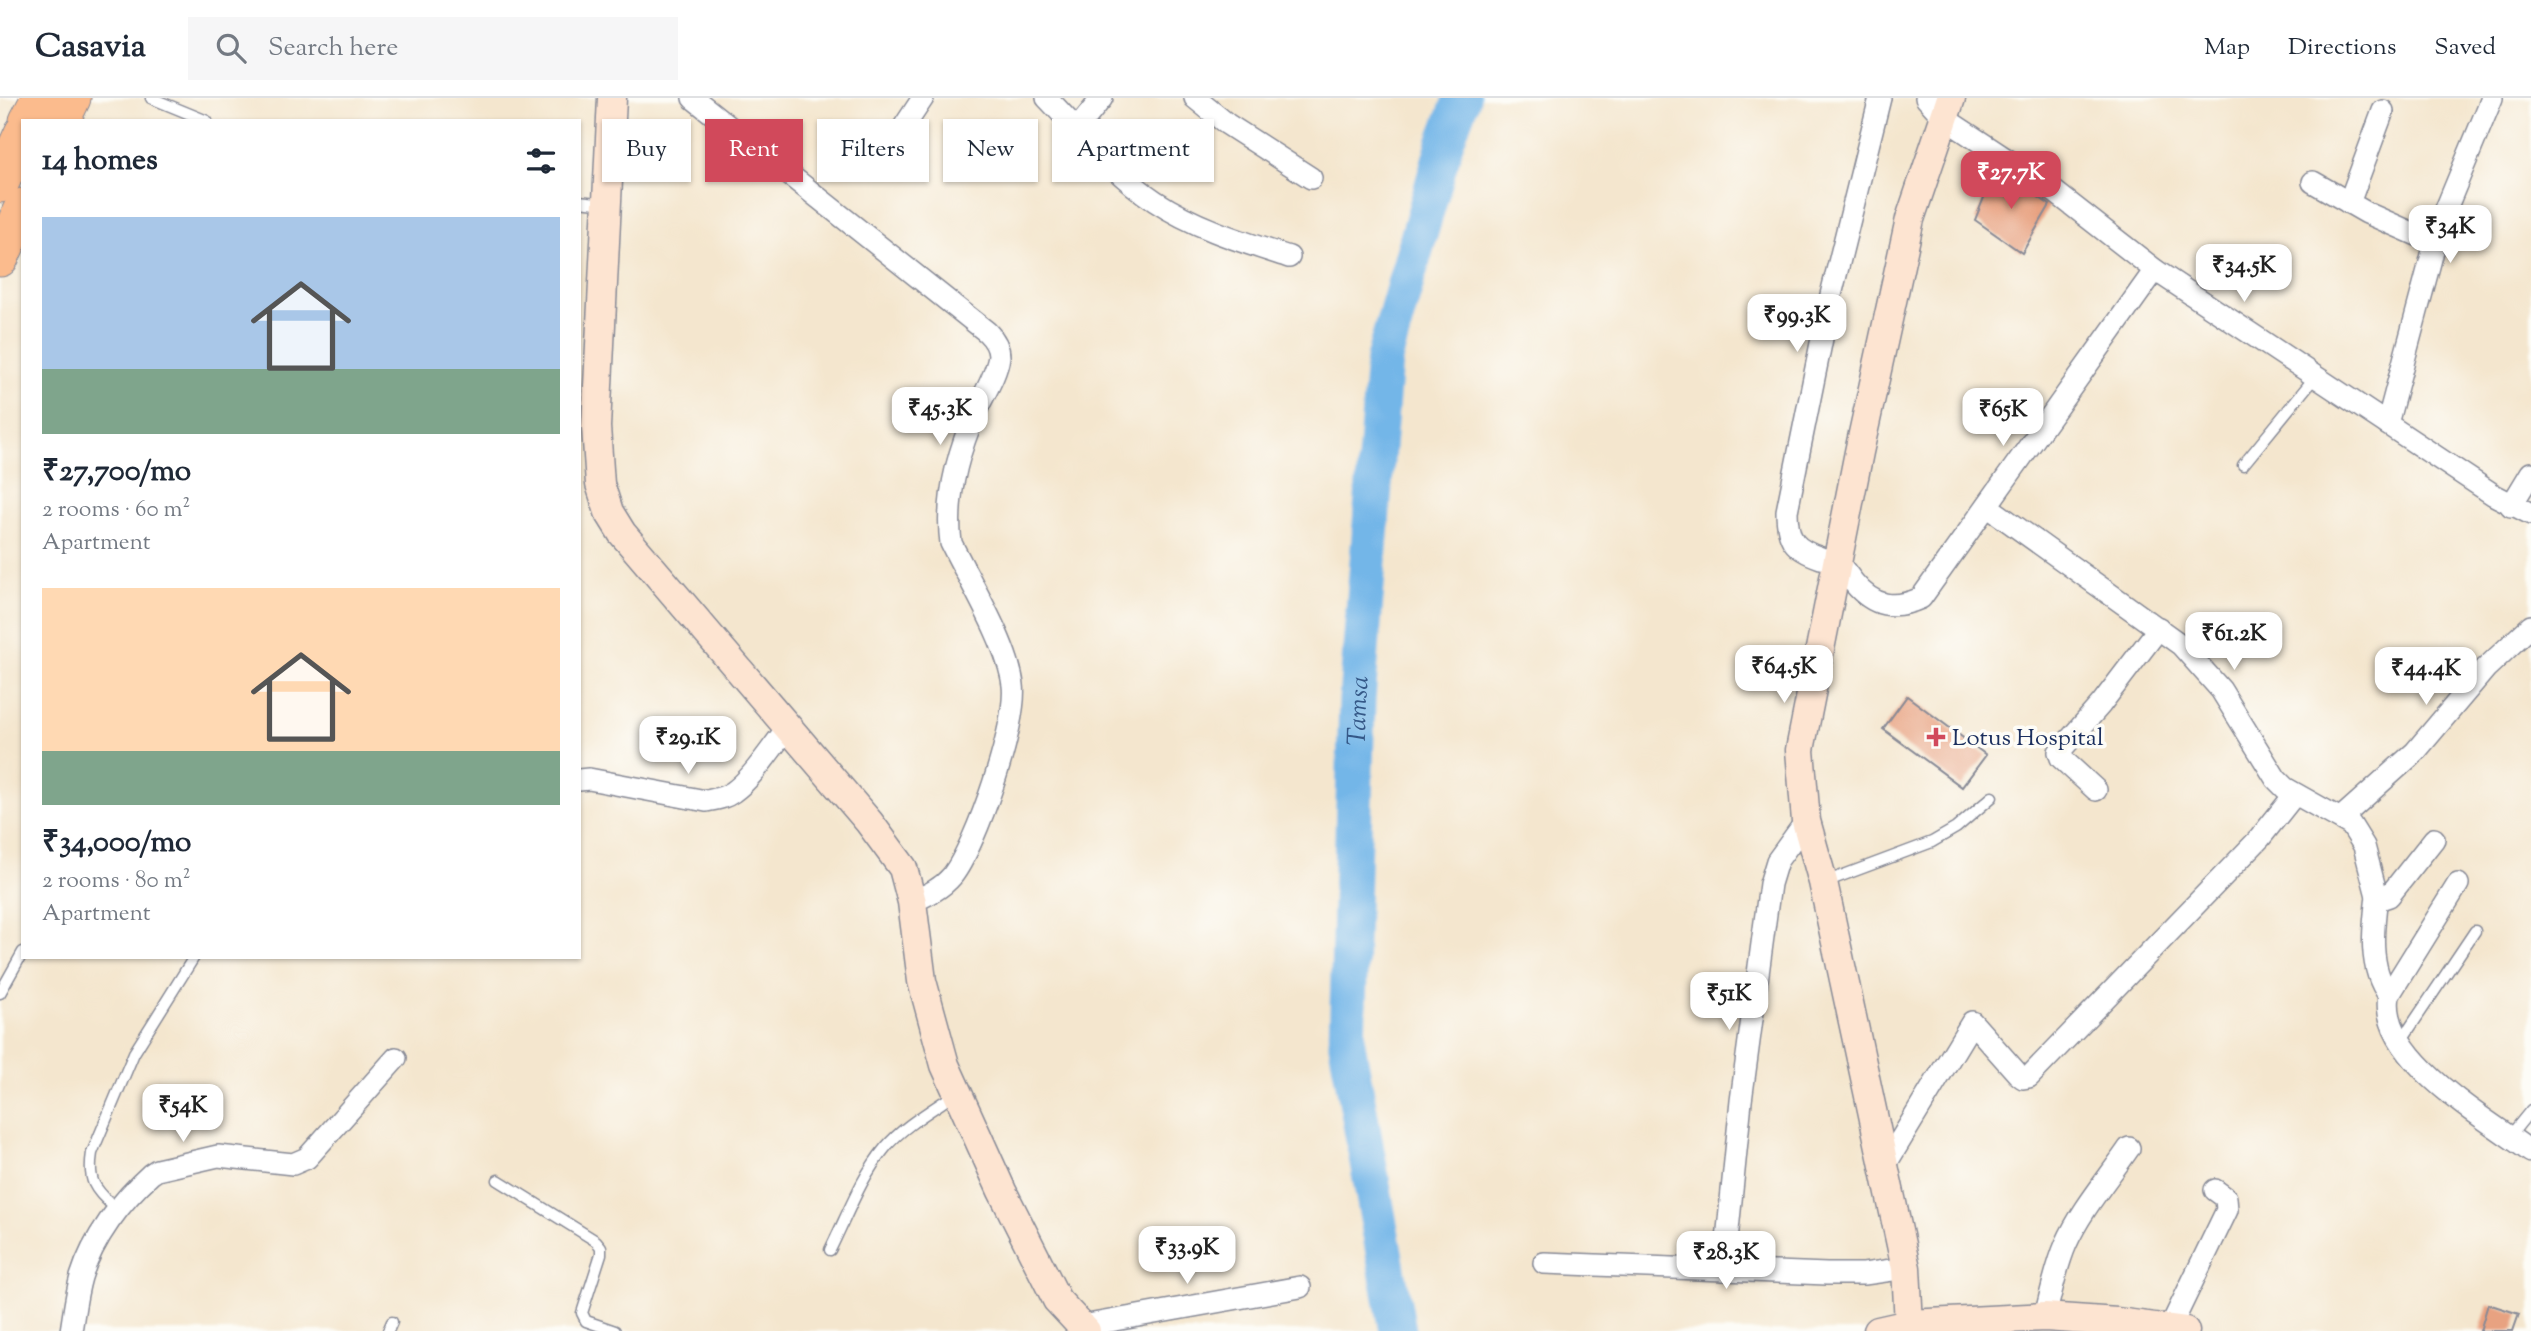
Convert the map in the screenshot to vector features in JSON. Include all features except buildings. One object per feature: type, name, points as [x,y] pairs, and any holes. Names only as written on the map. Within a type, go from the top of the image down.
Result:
[{"type":"highway","points":[[30,119],[40,98]]},
{"type":"highway","points":[[62,119],[72,98]]},
{"type":"highway","points":[[0,184],[21,137]]},
{"type":"highway","points":[[0,258],[21,211]]},
{"type":"street","points":[[611,98],[593,203],[596,427],[600,484],[609,512],[631,543],[869,822],[903,868],[912,902],[922,981],[945,1065],[1002,1191],[1057,1300],[1075,1329],[1300,1287]]},
{"type":"street","points":[[909,119],[923,98]]},
{"type":"street","points":[[1047,98],[1067,119]]},
{"type":"street","points":[[1085,119],[1102,98]]},
{"type":"street","points":[[1195,98],[1227,124],[1311,178]]},
{"type":"street","points":[[1880,98],[1830,299],[1787,511],[1787,527],[1791,540],[1807,553],[1838,563],[1862,593],[1893,607],[1904,606],[1921,598],[2155,270]]},
{"type":"street","points":[[2387,424],[2435,243],[2456,181],[2493,98]]},
{"type":"street","points":[[701,100],[760,153],[987,332],[996,342],[999,353],[997,366],[970,424],[959,459],[950,495],[949,529],[951,543],[1005,653],[1013,685],[1011,719],[983,812],[962,859],[946,883],[912,902]]},
{"type":"street","points":[[1910,1327],[1906,1268],[1823,882],[1806,821],[1800,750],[1858,452],[1910,219],[1940,105],[2155,270],[2521,510],[2531,473]]},
{"type":"street","points":[[2348,202],[2383,111]]},
{"type":"street","points":[[1131,182],[1171,211],[1235,240],[1289,257]]},
{"type":"street","points":[[2312,182],[2367,213],[2435,243]]},
{"type":"street","points":[[1987,506],[2181,645],[2210,676],[2276,779],[2295,794],[2351,825],[2359,836],[2378,896],[2372,933],[2380,983],[2389,995]]},
{"type":"street","points":[[2341,818],[2415,752],[2486,668],[2531,626]]},
{"type":"street","points":[[2096,790],[2061,758],[2059,752],[2101,704],[2159,628]]},
{"type":"street","points":[[581,780],[589,779],[706,801],[722,798],[732,794],[743,784],[788,727]]},
{"type":"street","points":[[1884,1167],[1972,1022],[2018,1074],[2023,1078],[2029,1077],[2260,838],[2295,794]]},
{"type":"street","points":[[1724,1270],[1743,1088],[1770,884],[1777,862],[1806,821]]},
{"type":"street","points":[[2378,896],[2389,896],[2434,839]]},
{"type":"street","points":[[2458,884],[2389,995],[2387,1006],[2391,1021],[2415,1062],[2430,1078],[2531,1152]]},
{"type":"street","points":[[71,1331],[81,1278],[96,1242],[145,1180],[157,1170],[218,1156],[300,1163],[396,1058]]},
{"type":"street","points":[[2045,1317],[2060,1258],[2067,1242],[2129,1148]]},
{"type":"street","points":[[1878,1331],[2045,1317],[2177,1330],[2227,1210],[2226,1198],[2215,1190]]},
{"type":"street","points":[[1544,1263],[1864,1274],[1906,1268]]},
{"type":"lane","points":[[151,98],[202,119]]},
{"type":"lane","points":[[2244,466],[2315,377]]},
{"type":"lane","points":[[1823,882],[1932,842],[1956,828],[1992,797]]},
{"type":"lane","points":[[2401,1041],[2475,931]]},
{"type":"lane","points":[[0,993],[21,956]]},
{"type":"lane","points":[[118,1211],[97,1191],[91,1181],[89,1169],[92,1153],[134,1053],[193,959]]},
{"type":"lane","points":[[830,1250],[858,1193],[886,1146],[902,1131],[957,1092]]},
{"type":"lane","points":[[2510,1136],[2531,1110]]},
{"type":"lane","points":[[498,1180],[596,1241],[601,1247],[582,1313],[586,1321],[615,1331]]},
{"type":"waterway","name":"Tamsa","points":[[1398,1331],[1347,1044],[1357,700],[1384,359],[1445,143],[1462,98]]},
{"type":"place","name":"Lotus Hospital","points":[[1936,737]]}]
